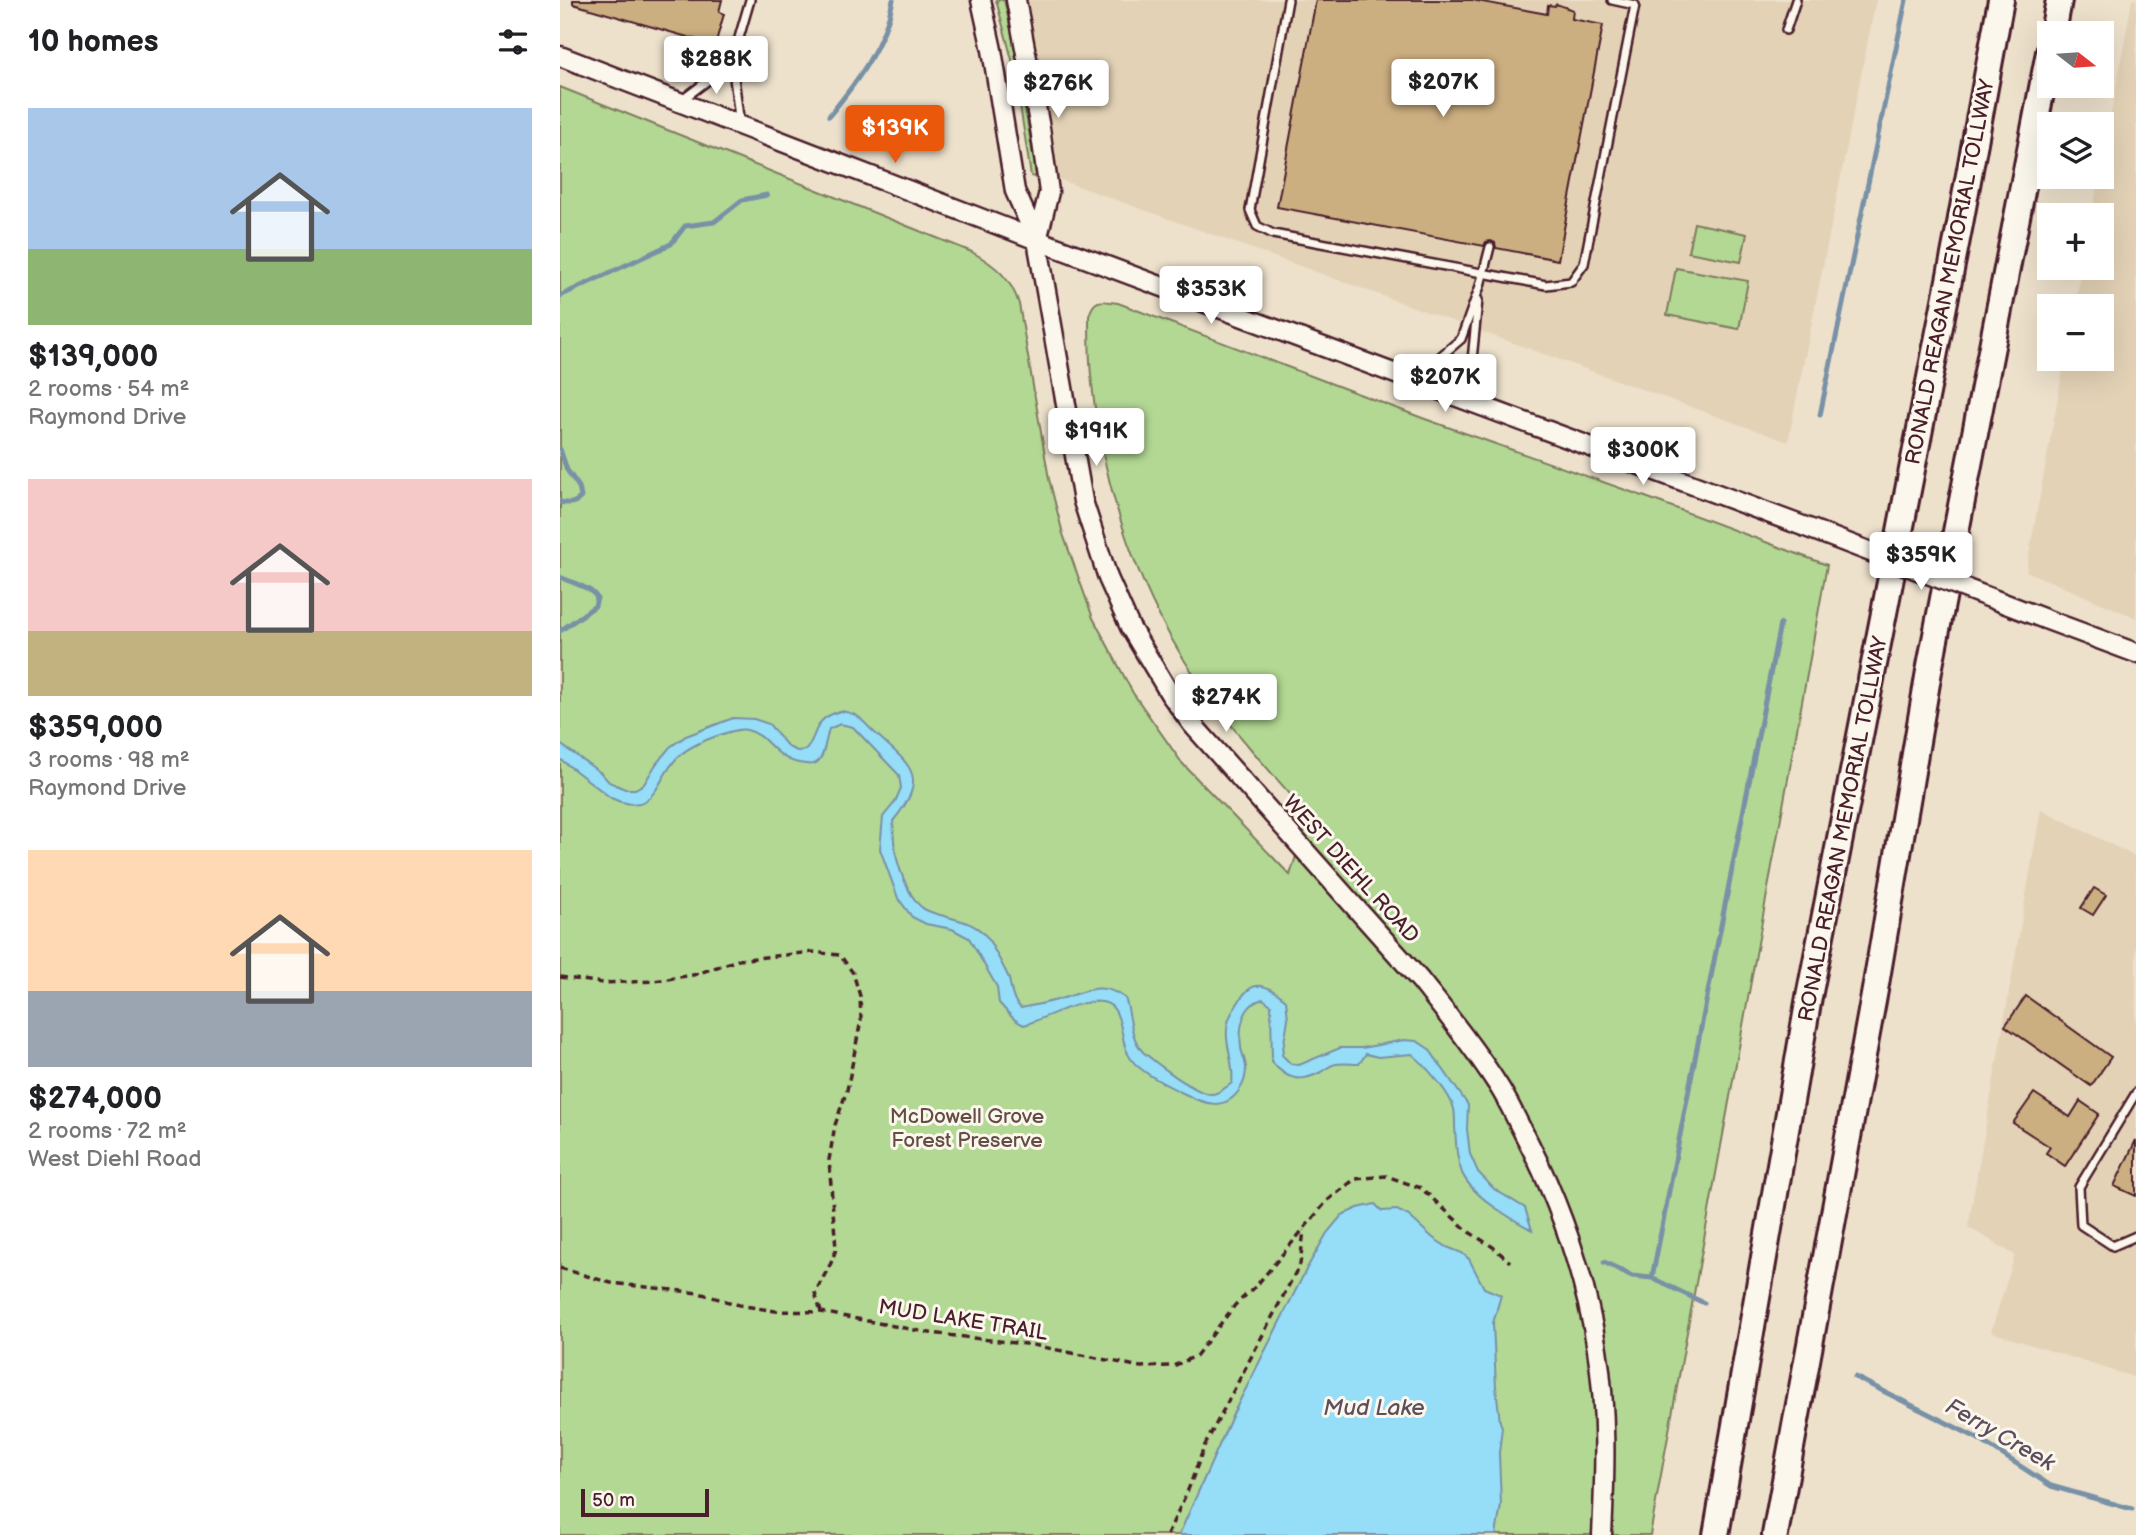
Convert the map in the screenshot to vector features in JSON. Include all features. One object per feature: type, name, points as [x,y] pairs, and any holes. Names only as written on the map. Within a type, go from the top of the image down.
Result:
[{"type":"highway","name":"RONALD REAGAN MEMORIAL TOLLWAY","points":[[1716,1535],[1809,997],[1961,224],[2001,0]]},
{"type":"highway","points":[[2055,21],[2059,0]]},
{"type":"highway","points":[[1775,1535],[1875,990],[1929,671],[2040,98]]},
{"type":"street","name":"WEST DIEHL ROAD","points":[[981,0],[1015,191],[1037,240],[1083,501],[1108,578],[1143,651],[1192,724],[1453,1021],[1498,1083],[1539,1161],[1568,1238],[1597,1350],[1603,1415],[1602,1535]]},
{"type":"street","name":"WEST DIEHL ROAD","points":[[1016,0],[1049,191],[1037,240]]},
{"type":"street","points":[[560,56],[1037,240],[2136,653]]},
{"type":"lane","points":[[740,126],[732,62],[750,0]]},
{"type":"lane","points":[[1288,0],[1250,210],[1257,226],[1273,234],[1546,285],[1571,282],[1584,264],[1635,5],[1612,0]]},
{"type":"lane","points":[[1786,30],[1796,0]]},
{"type":"lane","points":[[679,102],[732,62]]},
{"type":"lane","points":[[1414,382],[1461,339],[1480,286],[1490,247]]},
{"type":"lane","points":[[1480,286],[1472,360],[1489,410]]},
{"type":"lane","points":[[2136,1093],[2079,1187],[2081,1225],[2113,1246],[2136,1236]]},
{"type":"path","points":[[560,977],[603,983],[654,981],[693,975],[738,960],[812,952],[840,955],[853,973],[860,996],[861,1020],[829,1160],[836,1249],[816,1293],[821,1312]]},
{"type":"path","name":"MUD LAKE TRAIL","points":[[560,1268],[611,1283],[699,1293],[739,1305],[775,1311],[821,1312],[930,1333],[1033,1345],[1141,1367],[1173,1366],[1196,1356],[1235,1306],[1256,1286],[1327,1201],[1355,1179],[1386,1176],[1420,1188],[1469,1232],[1510,1262]]},
{"type":"path","points":[[1167,1535],[1205,1445],[1300,1264],[1304,1228]]},
{"type":"shaded area","points":[[1026,0],[1876,0],[1788,442],[1058,179]]},
{"type":"shaded area","points":[[2132,0],[2136,0],[2136,618],[2026,571],[2063,371],[2114,371],[2114,294],[2077,294],[2080,280],[2114,280],[2114,203],[2094,203],[2097,189],[2114,189],[2114,112],[2111,112]]},
{"type":"shaded area","points":[[2041,809],[2136,857],[2136,1378],[1991,1332],[2015,1255],[1968,1227]]},
{"type":"green space","points":[[996,0],[1004,0],[1012,33],[1034,161],[1034,177],[1031,176],[1014,67]]},
{"type":"green space","name":"McDowell Grove Forest Preserve","points":[[560,87],[972,252],[1001,273],[1012,287],[1019,304],[1049,479],[1063,534],[1093,618],[1133,693],[1182,763],[1290,875],[1309,815],[1203,688],[1160,617],[1127,539],[1114,499],[1096,416],[1090,368],[1089,316],[1096,303],[1118,303],[1425,419],[1827,565],[1650,1535],[560,1535]]},
{"type":"green space","points":[[1694,223],[1747,234],[1741,262],[1688,252]]},
{"type":"green space","points":[[1676,268],[1748,281],[1739,329],[1667,315]]},
{"type":"water","points":[[840,711],[860,718],[898,754],[911,772],[911,793],[893,821],[894,846],[898,861],[915,901],[926,910],[969,923],[983,933],[1006,972],[1014,998],[1021,1008],[1092,989],[1116,992],[1125,998],[1133,1033],[1143,1052],[1187,1084],[1212,1094],[1220,1092],[1232,1083],[1227,1038],[1229,1020],[1243,995],[1254,987],[1266,987],[1286,1000],[1288,1019],[1282,1055],[1291,1064],[1299,1065],[1340,1048],[1362,1048],[1404,1040],[1417,1041],[1429,1049],[1468,1105],[1470,1154],[1478,1172],[1494,1189],[1525,1208],[1532,1230],[1493,1206],[1467,1182],[1459,1162],[1452,1102],[1412,1054],[1378,1057],[1366,1054],[1359,1064],[1334,1065],[1307,1078],[1294,1078],[1283,1073],[1272,1062],[1271,1005],[1263,999],[1250,1006],[1243,1018],[1241,1048],[1246,1068],[1243,1084],[1228,1101],[1215,1104],[1200,1101],[1171,1087],[1135,1064],[1125,1047],[1117,1015],[1107,1003],[1084,1003],[1024,1025],[1016,1021],[999,1003],[997,987],[969,938],[952,929],[926,924],[912,917],[898,898],[880,849],[883,817],[895,802],[901,788],[899,775],[853,727],[840,724],[829,729],[822,756],[814,764],[787,759],[761,737],[747,730],[736,730],[713,737],[694,745],[678,757],[653,794],[638,804],[611,798],[560,759],[560,744],[601,773],[609,782],[625,789],[635,789],[644,784],[670,747],[686,736],[733,718],[754,719],[769,724],[788,747],[797,751],[806,750],[821,722]]},
{"type":"water","name":"Mud Lake","points":[[1375,1204],[1382,1211],[1397,1210],[1409,1216],[1433,1238],[1462,1253],[1469,1259],[1484,1288],[1501,1295],[1493,1323],[1496,1387],[1502,1427],[1499,1453],[1501,1505],[1496,1535],[1179,1535],[1233,1414],[1327,1233],[1342,1215]]},
{"type":"building","points":[[573,0],[722,0],[719,12],[724,14],[715,45],[573,4]]},
{"type":"building","points":[[1316,0],[1472,0],[1547,14],[1548,5],[1556,4],[1573,10],[1572,19],[1603,25],[1558,260],[1496,248],[1491,241],[1484,246],[1277,207]]},
{"type":"building","points":[[2094,888],[2106,895],[2093,915],[2081,908]]},
{"type":"building","points":[[2026,996],[2111,1057],[2091,1086],[2005,1026]]},
{"type":"building","points":[[2034,1093],[2070,1117],[2080,1101],[2099,1114],[2065,1166],[2046,1153],[2050,1147],[2013,1123]]},
{"type":"building","points":[[2136,1140],[2136,1196],[2114,1186]]},
{"type":"waterway","points":[[829,116],[850,90],[877,47],[893,0]]},
{"type":"waterway","points":[[1820,415],[1906,0]]},
{"type":"waterway","points":[[560,296],[671,244],[685,226],[714,222],[742,200],[767,195]]},
{"type":"waterway","points":[[560,449],[567,470],[579,487],[581,497],[572,503],[560,502]]},
{"type":"waterway","points":[[560,577],[586,588],[597,598],[595,606],[560,631]]},
{"type":"waterway","points":[[1652,1278],[1780,624]]},
{"type":"waterway","name":"Ferry Creek","points":[[1604,1262],[1632,1276],[1652,1278],[1704,1303]]},
{"type":"waterway","name":"Ferry Creek","points":[[1855,1377],[1977,1438],[2051,1486],[2132,1509]]}]
